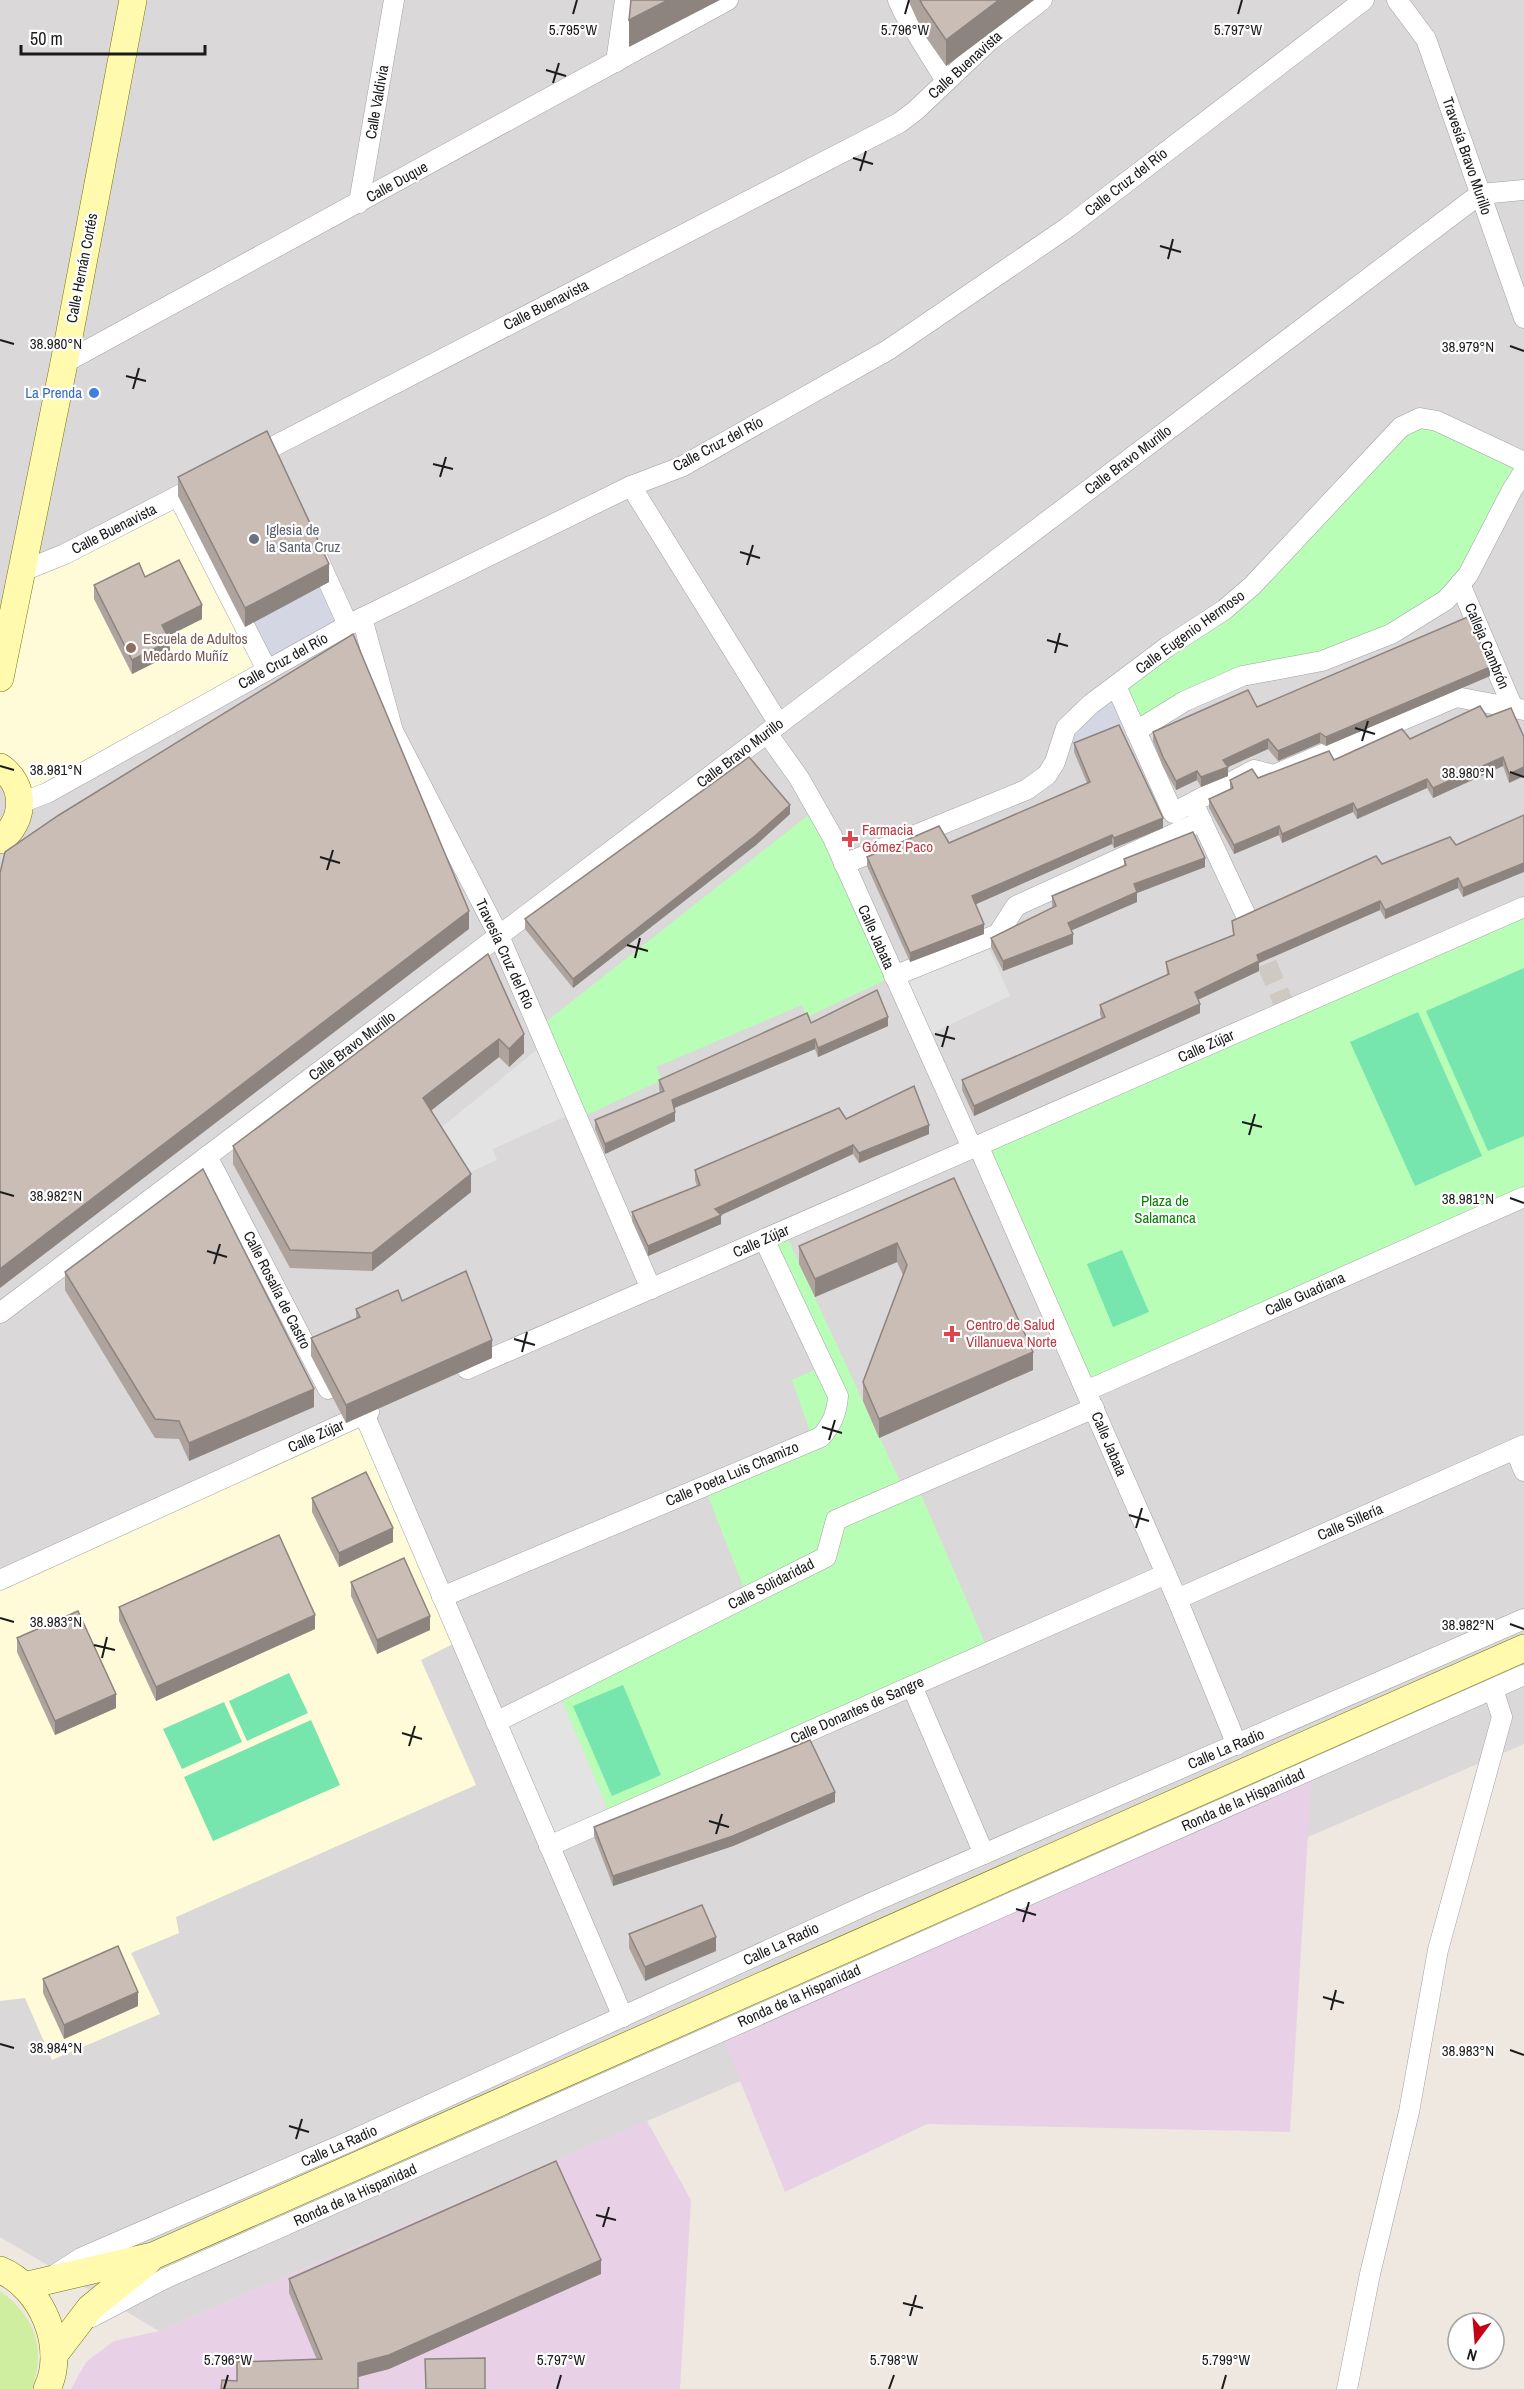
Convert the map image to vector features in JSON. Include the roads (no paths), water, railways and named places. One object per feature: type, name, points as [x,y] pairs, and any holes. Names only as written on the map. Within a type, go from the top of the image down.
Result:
[{"type":"street","name":"Calle Hernán Cortés","points":[[0,678],[7,611],[23,572],[133,0]]},
{"type":"street","name":"Calle Valdivia","points":[[359,203],[394,0]]},
{"type":"street","points":[[616,62],[625,0]]},
{"type":"street","name":"Calle Duque","points":[[64,363],[728,0]]},
{"type":"street","points":[[898,0],[946,81]]},
{"type":"street","name":"Calle Buenavista","points":[[238,465],[899,123],[915,111],[989,41],[1042,0]]},
{"type":"street","name":"Calle Cruz del Río","points":[[20,803],[46,793],[355,622],[631,486],[681,466],[888,350],[1068,227],[1364,0]]},
{"type":"street","name":"Travesía Bravo Murillo","points":[[1397,0],[1426,39],[1524,318]]},
{"type":"street","points":[[1480,194],[1524,190]]},
{"type":"street","name":"Calle Bravo Murillo","points":[[0,1313],[1480,194]]},
{"type":"street","name":"Calle Eugenio Hermoso","points":[[844,864],[1026,790],[1047,774],[1054,762],[1066,728],[1091,704],[1167,647],[1224,610],[1252,585],[1401,427],[1420,418],[1437,421],[1524,462]]},
{"type":"street","points":[[267,449],[277,470]]},
{"type":"street","points":[[1136,731],[1185,700],[1242,676],[1322,661],[1391,634],[1446,600],[1468,575],[1524,471]]},
{"type":"street","name":"Calle Buenavista","points":[[23,572],[65,554],[218,475]]},
{"type":"street","name":"Calle Jabata","points":[[631,486],[773,728],[832,836],[894,976],[1090,1400],[1177,1599],[1237,1745]]},
{"type":"street","points":[[178,496],[267,670]]},
{"type":"street","name":"Travesía Cruz del Río","points":[[310,542],[355,622],[393,730],[499,936],[651,1289]]},
{"type":"street","name":"Calleja Cambrón","points":[[1460,584],[1519,709]]},
{"type":"street","points":[[1116,686],[1173,813],[1254,770],[1274,775],[1456,697],[1519,709]]},
{"type":"street","points":[[0,768],[15,783],[20,803],[16,823],[0,840]]},
{"type":"street","points":[[1194,802],[1249,922]]},
{"type":"street","points":[[894,976],[998,934],[1016,906],[1202,821]]},
{"type":"street","name":"Calle Zújar","points":[[449,1377],[1524,908]]},
{"type":"street","name":"Calle Rosalía de Castro","points":[[207,1156],[355,1419],[442,1597],[622,2017]]},
{"type":"street","name":"Calle Guadiana","points":[[1090,1400],[1524,1197]]},
{"type":"street","name":"Calle Poeta Luis Chamizo","points":[[442,1597],[820,1437],[831,1426],[837,1408],[837,1396],[764,1239]]},
{"type":"street","name":"Calle Solidaridad","points":[[496,1722],[826,1557],[836,1520],[917,1485],[1090,1400]]},
{"type":"street","name":"Calle Zújar","points":[[0,1580],[385,1405]]},
{"type":"street","points":[[1520,1447],[1524,1471]]},
{"type":"street","name":"Calle Sillería","points":[[1177,1599],[1520,1447]]},
{"type":"street","name":"Calle Donantes de Sangre","points":[[549,1846],[1166,1574]]},
{"type":"street","name":"Calle La Radio","points":[[34,2284],[81,2258],[346,2143],[871,1903],[1524,1619]]},
{"type":"street","name":"Ronda de la Hispanidad","points":[[34,2284],[153,2256],[1524,1648]]},
{"type":"street","name":"Ronda de la Hispanidad","points":[[77,2325],[164,2279],[1524,1675]]},
{"type":"street","points":[[912,1686],[984,1854]]},
{"type":"street","points":[[1347,2389],[1409,2112],[1438,1950],[1502,1717],[1493,1689]]},
{"type":"street","name":"Ronda de la Hispanidad","points":[[54,2355],[90,2308],[153,2256]]},
{"type":"street","points":[[0,2270],[34,2284],[50,2330],[54,2355],[46,2389]]},
{"type":"tunnel","points":[[1255,936],[1287,1011]]},
{"type":"place","name":"La Prenda","points":[[94,393]]},
{"type":"place","name":"Iglesia de la Santa Cruz","points":[[254,539]]},
{"type":"place","name":"Escuela de Adultos Medardo Muñíz","points":[[131,648]]},
{"type":"place","name":"Farmacia Gómez Paco","points":[[850,839]]},
{"type":"place","name":"Centro de Salud Villanueva Norte","points":[[952,1334]]},
{"type":"park label","name":"Plaza de Salamanca","points":[[1165,1210]]}]
